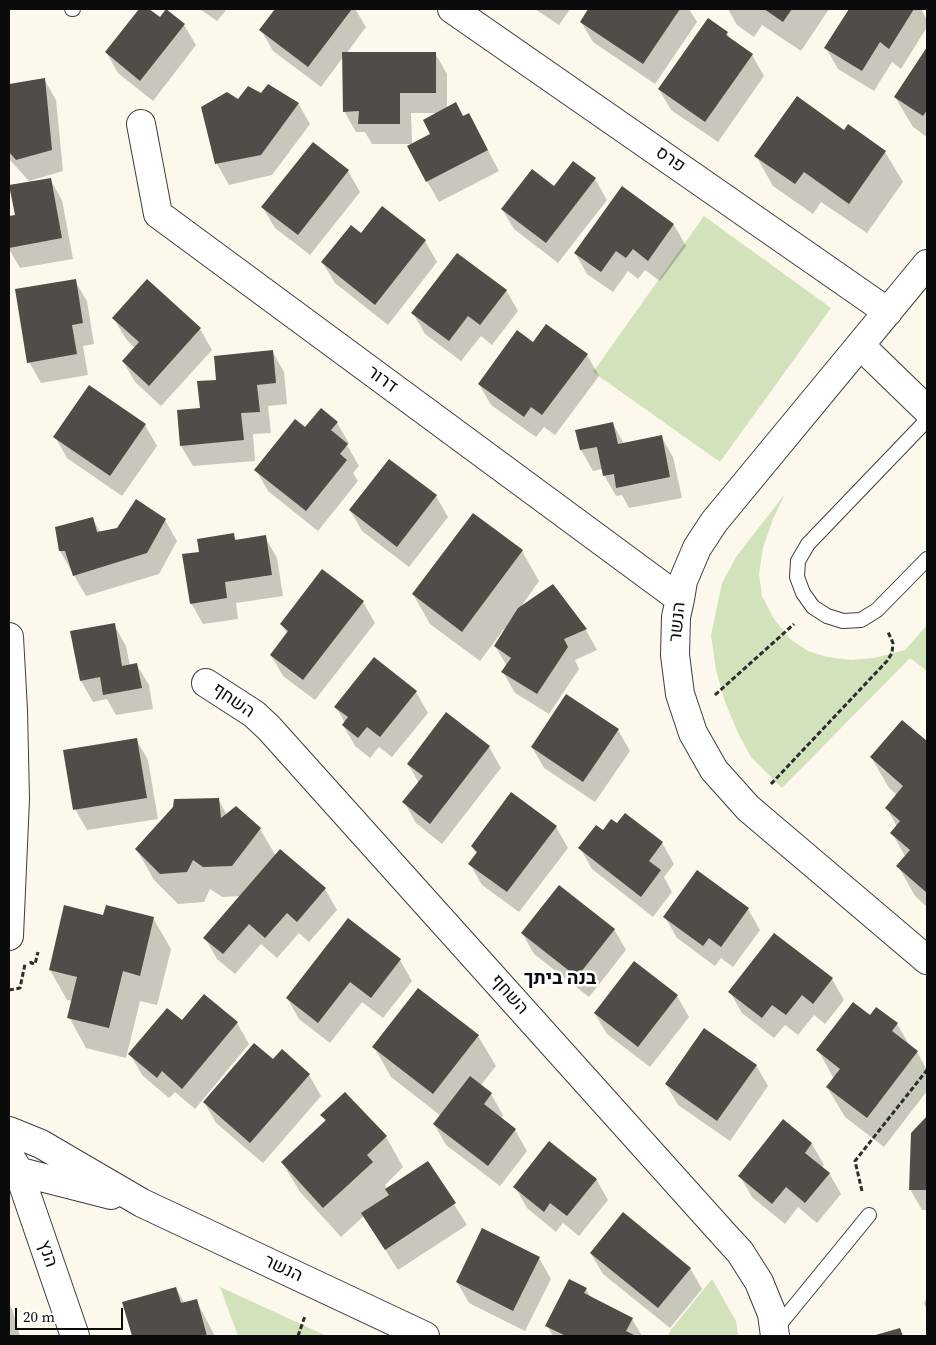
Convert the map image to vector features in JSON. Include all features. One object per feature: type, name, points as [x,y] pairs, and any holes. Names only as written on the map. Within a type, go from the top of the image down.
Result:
[{"type":"street","name":"פרס","points":[[452,9],[888,312]]},
{"type":"street","name":"דרור","points":[[141,124],[158,214],[680,599]]},
{"type":"street","name":"הנשר","points":[[927,264],[714,522],[697,548],[684,581],[676,617],[675,655],[680,694],[688,719],[693,733],[714,770],[748,808],[927,960]]},
{"type":"street","points":[[860,345],[927,410]]},
{"type":"street","points":[[9,637],[15,799],[9,927]]},
{"type":"street","name":"השחף","points":[[206,683],[254,714],[269,728],[728,1238],[759,1282],[772,1314],[775,1334]]},
{"type":"street","name":"הנשר","points":[[9,1131],[41,1144],[142,1203],[425,1336]]},
{"type":"street","name":"הנשר","points":[[12,1165],[142,1203]]},
{"type":"street","name":"הנץ","points":[[12,1165],[75,1336]]},
{"type":"lane","points":[[927,420],[808,544],[798,561],[797,577],[803,593],[813,607],[827,616],[843,621],[860,620],[877,610],[927,559]]},
{"type":"lane","points":[[775,1334],[869,1215]]},
{"type":"path","points":[[688,719],[813,607]]},
{"type":"path","points":[[748,808],[887,661],[892,653],[893,643],[877,610]]},
{"type":"path","points":[[9,990],[20,988]]},
{"type":"path","points":[[869,1215],[858,1179],[855,1161],[927,1070]]},
{"type":"green space","points":[[704,216],[831,308],[720,462],[593,372]]},
{"type":"green space","points":[[785,494],[773,519],[763,548],[759,574],[762,596],[774,619],[790,639],[808,651],[827,657],[851,660],[874,658],[905,650],[927,625],[927,671],[910,658],[782,788],[751,757],[738,733],[725,702],[716,670],[711,635],[722,583],[736,557]]},
{"type":"green space","points":[[712,1279],[736,1321],[738,1336],[668,1336],[670,1331]]},
{"type":"green space","points":[[220,1287],[327,1336],[238,1336]]},
{"type":"building","points":[[139,9],[149,9],[160,17],[166,9],[185,24],[140,81],[105,52]]},
{"type":"building","points":[[275,9],[352,9],[308,67],[259,30]]},
{"type":"building","points":[[588,9],[680,9],[643,64],[580,22]]},
{"type":"building","points":[[764,9],[792,9],[783,22]]},
{"type":"building","points":[[849,9],[914,9],[889,49],[880,42],[862,71],[824,48]]},
{"type":"building","points":[[708,18],[728,32],[726,35],[753,54],[705,122],[658,89]]},
{"type":"building","points":[[927,47],[927,110],[923,116],[894,97]]},
{"type":"building","points":[[342,52],[436,52],[436,93],[400,93],[400,124],[358,124],[359,111],[343,112]]},
{"type":"building","points":[[45,78],[52,150],[16,160],[9,152],[9,84]]},
{"type":"building","points":[[268,84],[299,103],[261,155],[215,164],[201,107],[227,92],[238,99],[248,86],[261,93]]},
{"type":"building","points":[[797,96],[844,130],[848,124],[886,151],[849,204],[804,172],[795,184],[754,156]]},
{"type":"building","points":[[456,102],[463,116],[469,113],[488,150],[426,182],[407,146],[430,134],[423,120]]},
{"type":"building","points":[[313,142],[349,170],[298,235],[261,207]]},
{"type":"building","points":[[573,161],[596,178],[546,243],[501,209],[532,169],[554,186]]},
{"type":"building","points":[[51,178],[62,238],[9,248],[9,216],[15,215],[9,185]]},
{"type":"building","points":[[622,186],[674,224],[648,261],[633,249],[626,258],[616,251],[601,272],[574,253]]},
{"type":"building","points":[[382,206],[426,240],[375,305],[321,262],[351,225],[361,233]]},
{"type":"building","points":[[457,253],[507,290],[480,325],[468,316],[449,341],[411,313]]},
{"type":"building","points":[[76,279],[83,323],[72,325],[77,354],[27,363],[15,289]]},
{"type":"building","points":[[147,279],[201,328],[149,386],[122,361],[139,342],[112,318]]},
{"type":"building","points":[[546,324],[588,354],[542,415],[531,407],[524,417],[478,384],[517,330],[533,342]]},
{"type":"building","points":[[273,350],[276,383],[257,385],[260,412],[241,413],[244,440],[180,446],[177,410],[200,408],[197,381],[216,380],[214,356]]},
{"type":"building","points":[[89,385],[146,424],[110,476],[53,437]]},
{"type":"building","points":[[321,408],[338,422],[331,430],[348,444],[340,454],[347,460],[306,511],[254,470],[295,419],[305,427]]},
{"type":"building","points":[[613,422],[618,444],[662,435],[670,477],[616,488],[614,474],[603,476],[597,447],[580,450],[575,430]]},
{"type":"building","points":[[389,459],[437,495],[397,547],[349,510]]},
{"type":"building","points":[[136,499],[166,519],[147,553],[73,576],[65,551],[59,551],[55,527],[93,517],[97,532],[117,528]]},
{"type":"building","points":[[473,513],[523,550],[462,632],[412,594]]},
{"type":"building","points":[[234,533],[235,540],[266,535],[272,575],[225,582],[227,598],[190,604],[182,554],[199,552],[197,539]]},
{"type":"building","points":[[322,569],[364,601],[303,680],[270,655],[288,631],[280,624]]},
{"type":"building","points":[[553,584],[587,629],[564,639],[568,647],[537,694],[501,672],[511,658],[494,646],[518,608]]},
{"type":"building","points":[[115,623],[122,666],[137,663],[142,688],[103,695],[100,677],[80,681],[70,631]]},
{"type":"building","points":[[374,657],[417,691],[380,737],[367,727],[358,738],[342,725],[348,717],[334,707]]},
{"type":"building","points":[[566,694],[619,729],[583,782],[531,747]]},
{"type":"building","points":[[446,712],[490,746],[430,824],[402,802],[423,776],[407,764]]},
{"type":"building","points":[[902,720],[927,741],[927,893],[896,866],[910,850],[890,833],[900,821],[885,808],[903,786],[870,757]]},
{"type":"building","points":[[137,738],[147,798],[73,810],[63,750]]},
{"type":"building","points":[[511,792],[557,826],[507,892],[468,864],[477,852],[471,846]]},
{"type":"building","points":[[219,798],[221,818],[236,806],[261,828],[232,866],[203,867],[193,860],[187,872],[160,874],[135,849],[173,807],[174,799]]},
{"type":"building","points":[[625,813],[663,842],[649,861],[661,870],[641,897],[578,848],[596,825],[603,830],[611,819],[617,823]]},
{"type":"building","points":[[280,849],[326,888],[297,922],[287,913],[265,938],[249,924],[223,954],[203,938]]},
{"type":"building","points":[[697,870],[749,908],[721,947],[709,938],[703,946],[663,917]]},
{"type":"building","points":[[559,885],[615,929],[577,977],[521,933]]},
{"type":"building","points":[[64,905],[103,915],[106,905],[154,917],[140,976],[123,971],[109,1028],[67,1018],[77,977],[49,970]]},
{"type":"building","points":[[348,918],[401,959],[371,998],[350,982],[318,1023],[286,998]]},
{"type":"building","points":[[774,933],[833,978],[813,1004],[802,995],[786,1015],[772,1005],[762,1018],[728,992]]},
{"type":"building","points":[[634,961],[678,995],[638,1047],[594,1013]]},
{"type":"building","points":[[418,988],[479,1035],[433,1094],[372,1047]]},
{"type":"building","points":[[204,994],[238,1022],[182,1089],[162,1071],[157,1078],[128,1054],[167,1008],[182,1020]]},
{"type":"building","points":[[853,1002],[870,1015],[876,1007],[898,1023],[892,1031],[918,1051],[867,1118],[826,1087],[840,1069],[816,1050]]},
{"type":"building","points":[[704,1028],[757,1065],[717,1121],[665,1084]]},
{"type":"building","points":[[254,1043],[273,1059],[282,1049],[310,1074],[250,1143],[203,1102]]},
{"type":"building","points":[[470,1076],[492,1093],[484,1104],[516,1129],[488,1166],[433,1124]]},
{"type":"building","points":[[345,1092],[387,1136],[367,1155],[373,1162],[323,1208],[281,1162],[326,1120],[320,1115]]},
{"type":"building","points":[[927,1116],[927,1190],[909,1190],[911,1133]]},
{"type":"building","points":[[783,1119],[812,1143],[805,1153],[830,1173],[805,1203],[786,1187],[772,1204],[738,1176]]},
{"type":"building","points":[[549,1141],[597,1179],[567,1216],[550,1203],[544,1212],[513,1187]]},
{"type":"building","points":[[428,1161],[456,1203],[385,1250],[361,1213],[389,1195],[385,1189]]},
{"type":"building","points":[[623,1212],[691,1268],[658,1308],[590,1253]]},
{"type":"building","points":[[482,1228],[540,1257],[513,1311],[456,1282]]},
{"type":"building","points":[[569,1279],[587,1288],[584,1293],[633,1318],[626,1331],[636,1336],[566,1336],[545,1326]]},
{"type":"building","points":[[176,1287],[181,1303],[197,1299],[207,1336],[132,1336],[122,1302]]},
{"type":"building","points":[[900,1328],[903,1336],[872,1336]]},
{"type":"district","name":"בנה ביתך","points":[[560,979]]}]
